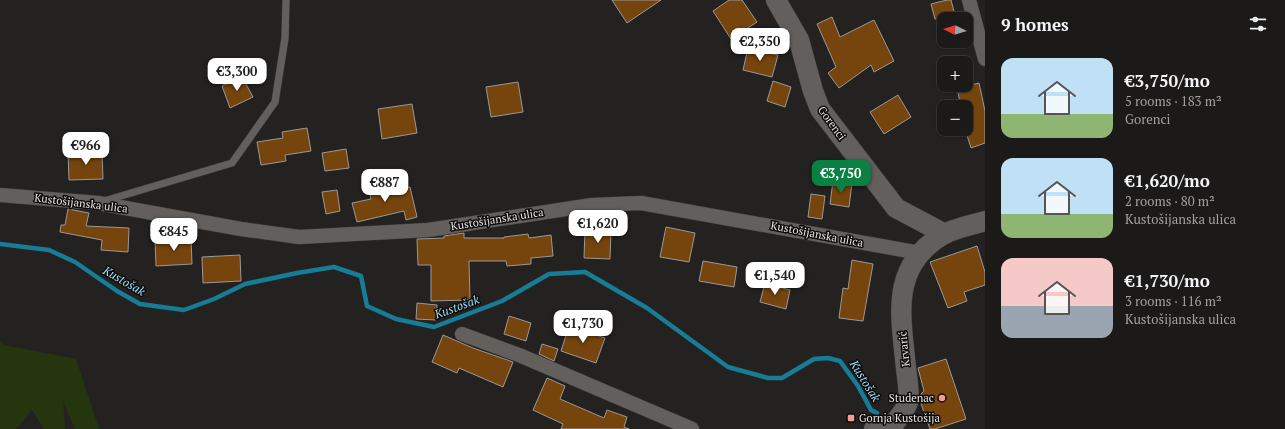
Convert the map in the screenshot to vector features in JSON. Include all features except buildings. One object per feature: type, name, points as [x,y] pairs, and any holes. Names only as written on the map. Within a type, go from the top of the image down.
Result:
[{"type":"street","name":"Gorenci","points":[[776,0],[799,40],[812,91],[820,110],[896,208],[945,234]]},
{"type":"street","points":[[969,0],[985,59]]},
{"type":"street","name":"Kustošijanska ulica","points":[[0,195],[98,203],[233,228],[300,237],[428,230],[592,205],[641,202],[920,253]]},
{"type":"street","points":[[920,253],[945,234],[985,221]]},
{"type":"street","name":"Krvarić","points":[[874,429],[894,427],[908,402],[908,387],[900,319],[901,298],[906,280],[920,253]]},
{"type":"street","points":[[462,334],[519,355],[692,429]]},
{"type":"lane","points":[[98,203],[232,162],[275,102],[285,38],[286,0]]},
{"type":"green space","points":[[0,342],[4,345],[76,359],[99,429],[75,429],[63,401],[65,429],[44,429],[32,410],[16,429],[0,429]]},
{"type":"waterway","name":"Kustošak","points":[[0,244],[49,250],[75,262],[117,291],[140,304],[184,310],[214,299],[245,284],[334,267],[361,276],[367,306],[396,319],[434,327],[502,301],[549,274],[585,272],[647,308],[728,367],[768,378],[782,378],[814,359],[828,358],[840,361],[858,386],[871,410],[877,413]]},
{"type":"place","name":"Studenac","points":[[942,398]]},
{"type":"place","name":"Gornja Kustošija","points":[[851,418]]}]
